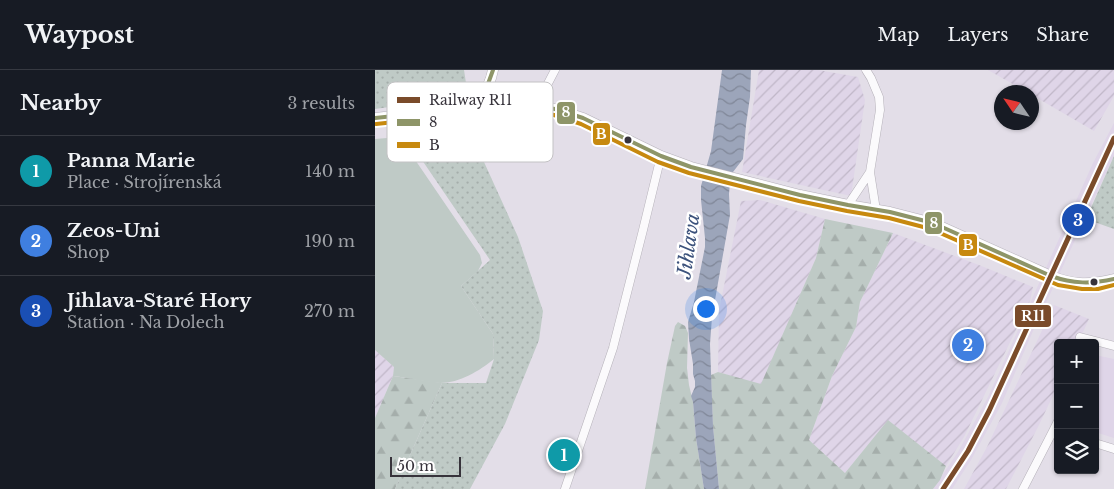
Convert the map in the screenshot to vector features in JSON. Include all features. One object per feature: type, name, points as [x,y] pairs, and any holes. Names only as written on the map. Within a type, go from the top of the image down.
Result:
[{"type":"main road","points":[[489,82],[493,70]]},
{"type":"main road","points":[[553,109],[583,118],[661,156],[691,167],[848,205],[933,223],[1066,281],[1089,284],[1114,279]]},
{"type":"street","points":[[549,82],[555,70]]},
{"type":"street","points":[[866,70],[879,97],[880,110],[870,172],[876,210]]},
{"type":"street","points":[[565,489],[613,348],[661,156]]},
{"type":"street","points":[[848,205],[870,172]]},
{"type":"street","points":[[1099,343],[1114,346]]},
{"type":"street","points":[[1023,489],[1054,434]]},
{"type":"street","points":[[1099,444],[1114,449]]},
{"type":"shaded area","points":[[759,70],[818,70],[858,77],[865,100],[851,196],[742,172]]},
{"type":"shaded area","points":[[988,70],[1114,70],[1114,96],[1094,131],[1039,99],[1039,85],[1015,85]]},
{"type":"shaded area","points":[[1114,123],[1114,156],[1033,331],[1002,403],[971,460],[952,489],[933,489],[958,452],[988,397],[1093,163]]},
{"type":"shaded area","points":[[760,200],[825,219],[816,258],[761,385],[718,372],[719,311],[741,201]]},
{"type":"shaded area","points":[[893,233],[1033,287],[1030,301],[964,437],[946,466],[888,421],[845,473],[809,440],[832,376],[856,327],[860,302]]},
{"type":"shaded area","points":[[1054,305],[1089,319],[1080,339],[1054,339],[1054,393],[1006,489],[964,489],[987,447]]},
{"type":"shaded area","points":[[375,350],[394,367],[393,376],[375,418]]},
{"type":"shaded area","points":[[1099,356],[1114,359],[1114,438],[1099,433]]},
{"type":"green space","points":[[375,70],[464,70],[466,82],[387,82],[387,107],[375,109]]},
{"type":"green space","points":[[387,138],[387,162],[417,162],[480,255],[482,263],[478,271],[461,286],[493,334],[494,359],[462,379],[440,383],[393,376],[394,367],[375,350],[375,139]]},
{"type":"green space","points":[[1114,156],[1114,229],[1086,219]]},
{"type":"green space","points":[[423,162],[484,162],[518,237],[543,311],[539,340],[505,424],[470,489],[395,489],[442,383],[486,383],[494,359],[493,334],[461,286],[490,260]]},
{"type":"green space","points":[[825,219],[893,233],[860,302],[856,327],[832,376],[809,440],[845,473],[888,420],[946,466],[940,480],[933,489],[719,489],[713,426],[711,375],[718,372],[761,384],[816,258]]},
{"type":"green space","points":[[678,322],[685,326],[688,333],[687,368],[704,489],[645,489],[667,363],[675,326]]},
{"type":"green space","points":[[393,376],[442,383],[395,489],[375,489],[375,418]]},
{"type":"water","points":[[722,70],[751,70],[750,97],[743,159],[733,172],[730,183],[730,215],[712,317],[710,344],[713,426],[719,489],[704,489],[691,396],[695,387],[695,381],[688,322],[705,247],[701,186],[711,151]]},
{"type":"rail line","name":"R11","points":[[943,489],[968,451],[989,411],[1114,138]]},
{"type":"transit line","name":"8","points":[[489,82],[493,70]]},
{"type":"transit line","name":"8","points":[[553,109],[583,118],[661,156],[691,167],[800,195],[890,212],[933,223],[1059,279],[1083,282],[1114,279]]},
{"type":"transit line","name":"B","points":[[553,115],[581,124],[658,162],[689,173],[799,201],[889,218],[931,229],[1058,285],[1082,289],[1098,289],[1114,285]]},
{"type":"transit line","name":"8","points":[[375,118],[387,117]]},
{"type":"transit line","name":"B","points":[[376,124],[387,123]]},
{"type":"place","name":"Jihlava-Staré Hory","points":[[1078,220]]},
{"type":"place","name":"Zeos-Uni","points":[[968,345]]},
{"type":"place","name":"Panna Marie","points":[[564,455]]},
{"type":"water label","name":"Jihlava","points":[[688,246]]}]
